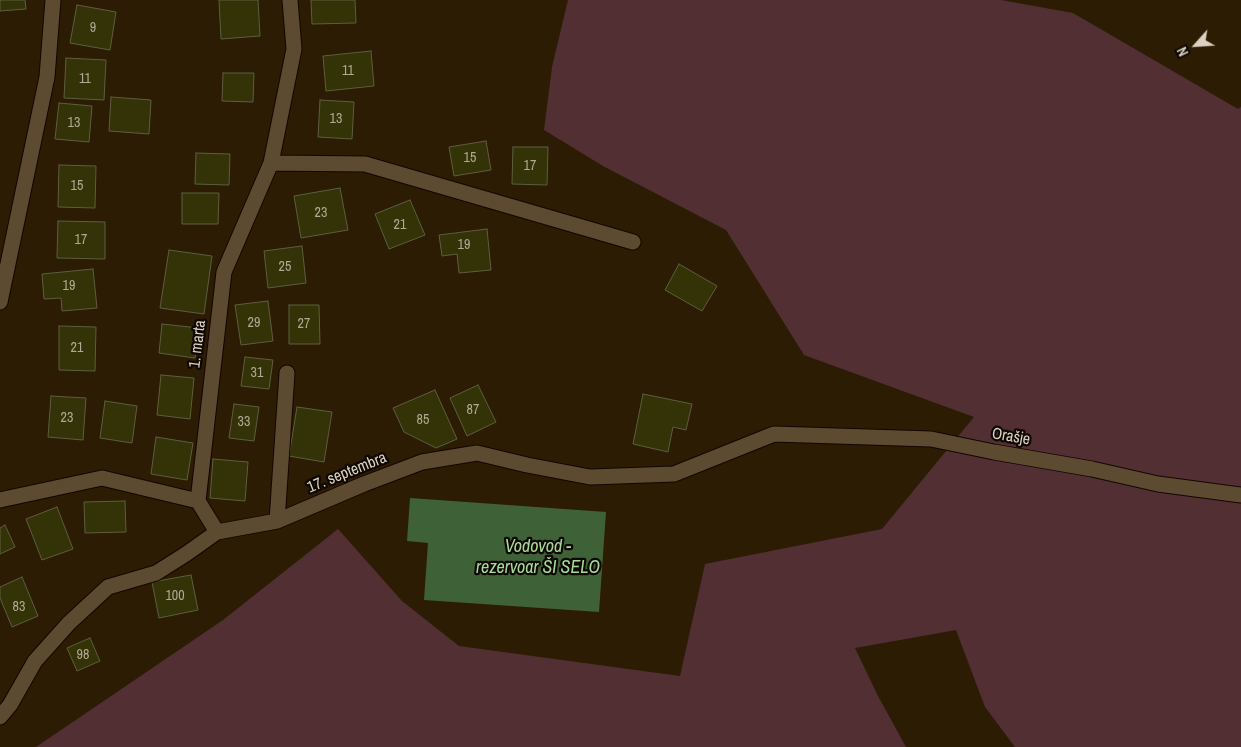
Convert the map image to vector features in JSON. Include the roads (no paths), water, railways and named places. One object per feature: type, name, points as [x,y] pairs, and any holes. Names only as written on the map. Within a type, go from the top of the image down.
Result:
[{"type":"street","points":[[0,302],[34,147],[47,77],[53,0]]},
{"type":"street","name":"1. marta","points":[[198,501],[224,272],[271,164],[294,49],[290,0]]},
{"type":"street","points":[[271,164],[365,164],[632,242]]},
{"type":"street","points":[[277,521],[287,374]]},
{"type":"street","name":"17. septembra","points":[[0,717],[10,705],[36,661],[69,623],[108,587],[156,573],[217,532],[277,521],[422,462],[477,453],[590,477],[674,474],[774,434]]},
{"type":"street","name":"Orašje","points":[[774,434],[931,439],[994,452],[1092,468],[1158,484],[1241,495]]},
{"type":"street","points":[[0,500],[102,478],[198,501],[217,532]]},
{"type":"water","name":"Vodovod - rezervoar ŠI SELO","points":[[410,498],[606,512],[599,612],[424,600],[428,543],[407,541]]}]
